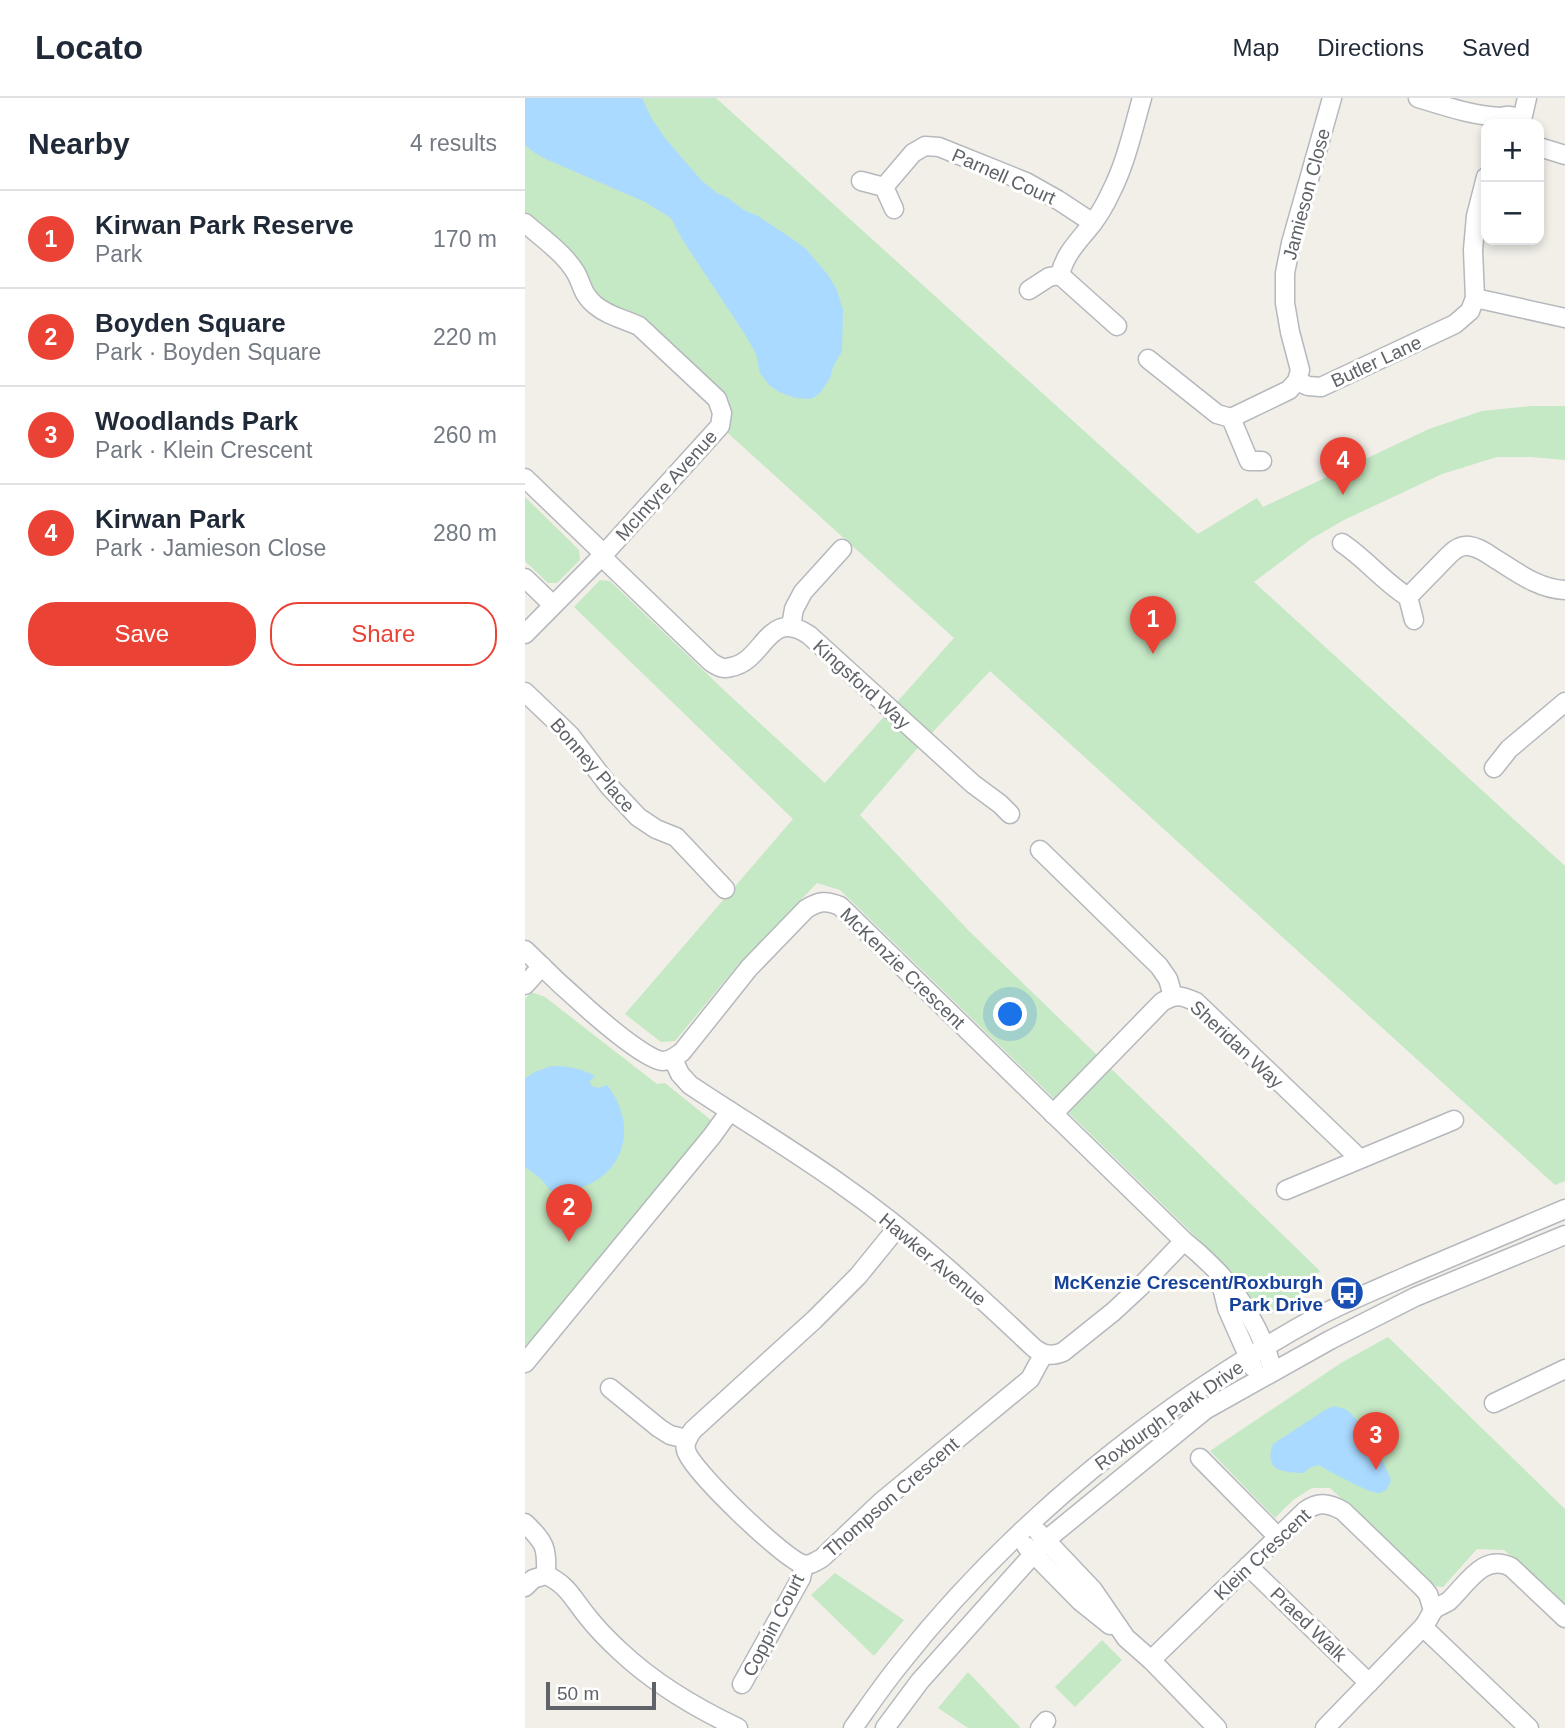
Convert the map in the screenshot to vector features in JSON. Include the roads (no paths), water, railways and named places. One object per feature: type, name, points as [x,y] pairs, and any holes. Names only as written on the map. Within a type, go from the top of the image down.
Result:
[{"type":"street","points":[[1061,275],[1069,252],[1093,223],[1112,190],[1142,98]]},
{"type":"street","name":"Jamieson Close","points":[[1297,381],[1300,370],[1287,313],[1285,273],[1290,243],[1332,98]]},
{"type":"street","points":[[1418,98],[1493,119]]},
{"type":"street","points":[[1508,119],[1525,98]]},
{"type":"street","name":"Parnell Court","points":[[884,187],[912,153],[925,146],[939,147],[1026,182],[1093,223]]},
{"type":"street","points":[[861,181],[884,187],[894,209]]},
{"type":"street","points":[[1485,182],[1476,216],[1473,250],[1475,298],[1565,318]]},
{"type":"street","name":"McIntyre Avenue","points":[[525,223],[566,260],[592,303],[606,313],[639,326],[717,399],[722,413],[720,426],[602,555],[525,634]]},
{"type":"street","points":[[1029,290],[1049,277],[1061,275]]},
{"type":"street","points":[[1061,275],[1117,326]]},
{"type":"street","name":"Butler Lane","points":[[1297,381],[1308,386],[1321,387],[1455,324],[1470,311],[1475,298]]},
{"type":"street","points":[[1148,359],[1216,414],[1231,418],[1289,390],[1297,381]]},
{"type":"street","points":[[1231,418],[1249,461],[1262,461]]},
{"type":"street","points":[[525,478],[711,662],[722,668],[737,666],[773,632],[791,626],[794,609],[803,592],[842,549]]},
{"type":"street","points":[[1342,543],[1408,597],[1414,620]]},
{"type":"street","points":[[1408,597],[1449,555],[1467,545],[1541,586],[1565,590]]},
{"type":"street","points":[[525,578],[553,605]]},
{"type":"street","name":"Kingsford Way","points":[[791,626],[809,635],[1010,814]]},
{"type":"street","name":"Bonney Place","points":[[525,692],[570,735],[609,786],[638,817],[656,829],[676,837],[725,889]]},
{"type":"street","points":[[1494,768],[1509,749],[1565,702]]},
{"type":"street","points":[[1040,850],[1159,966],[1168,979],[1173,996]]},
{"type":"street","name":"McKenzie Crescent","points":[[673,1059],[682,1052],[749,968],[806,909],[817,902],[829,901],[840,906],[1213,1267],[1234,1293],[1266,1347],[1266,1376]]},
{"type":"street","points":[[525,950],[590,1010],[651,1058],[673,1059]]},
{"type":"street","points":[[525,985],[542,967]]},
{"type":"street","name":"Sheridan Way","points":[[1053,1114],[1162,1003],[1173,996],[1184,996],[1196,1002],[1359,1158]]},
{"type":"street","name":"Hawker Avenue","points":[[673,1059],[680,1074],[690,1085],[835,1180],[943,1264],[1043,1355]]},
{"type":"street","points":[[525,1363],[730,1111]]},
{"type":"street","points":[[1286,1189],[1454,1120]]},
{"type":"street","name":"Roxburgh Park Drive","points":[[853,1728],[916,1645],[1023,1530],[1106,1457],[1183,1400],[1266,1347],[1346,1303],[1565,1209]]},
{"type":"street","points":[[610,1388],[659,1429],[687,1439],[693,1430],[814,1320],[857,1276],[897,1228]]},
{"type":"street","name":"Roxburgh Park Drive","points":[[885,1728],[920,1681],[1040,1547],[1205,1410],[1415,1297],[1565,1236]]},
{"type":"street","points":[[1043,1355],[1054,1356],[1063,1352],[1131,1295],[1184,1241]]},
{"type":"street","name":"McKenzie Crescent","points":[[1213,1267],[1248,1358],[1266,1376]]},
{"type":"street","name":"Thompson Crescent","points":[[687,1439],[686,1449],[691,1459],[732,1506],[793,1559],[812,1564],[822,1558],[881,1502],[1030,1379],[1043,1355]]},
{"type":"street","points":[[1494,1403],[1565,1369]]},
{"type":"street","points":[[1200,1458],[1278,1537]]},
{"type":"street","name":"Klein Crescent","points":[[1151,1660],[1312,1506],[1325,1503],[1343,1511],[1423,1588],[1433,1610]]},
{"type":"street","points":[[525,1523],[545,1546],[547,1575]]},
{"type":"street","points":[[1023,1530],[1093,1590],[1126,1638],[1217,1728]]},
{"type":"street","points":[[1325,1728],[1423,1628],[1433,1610],[1449,1601],[1486,1565],[1503,1563],[1511,1567],[1565,1618]]},
{"type":"street","name":"Coppin Court","points":[[742,1684],[801,1578],[804,1564]]},
{"type":"street","name":"Praed Walk","points":[[1248,1566],[1369,1683]]},
{"type":"street","points":[[525,1587],[533,1579],[547,1575],[558,1580],[587,1617],[622,1653],[721,1723],[738,1728]]},
{"type":"street","points":[[1423,1628],[1529,1728]]},
{"type":"water","points":[[525,98],[642,98],[665,138],[701,180],[806,249],[828,275],[837,290],[843,310],[842,351],[820,393],[811,399],[795,398],[769,385],[760,373],[756,354],[746,336],[671,218],[645,202],[548,160],[525,145]]},
{"type":"water","points":[[551,1066],[584,1071],[595,1076],[589,1082],[592,1086],[598,1088],[607,1085],[618,1104],[624,1123],[618,1158],[607,1172],[592,1183],[573,1189],[551,1191],[525,1167],[525,1078]]},
{"type":"water","points":[[1334,1406],[1352,1414],[1372,1441],[1391,1480],[1384,1491],[1375,1493],[1318,1465],[1304,1473],[1283,1471],[1273,1465],[1273,1444]]},
{"type":"place","name":"Kirwan Park","points":[[1343,495]]},
{"type":"place","name":"Kirwan Park Reserve","points":[[1153,654]]},
{"type":"place","name":"Boyden Square","points":[[569,1242]]},
{"type":"place","name":"McKenzie Crescent/Roxburgh Park Drive","points":[[1347,1293]]},
{"type":"place","name":"Woodlands Park","points":[[1376,1470]]}]
